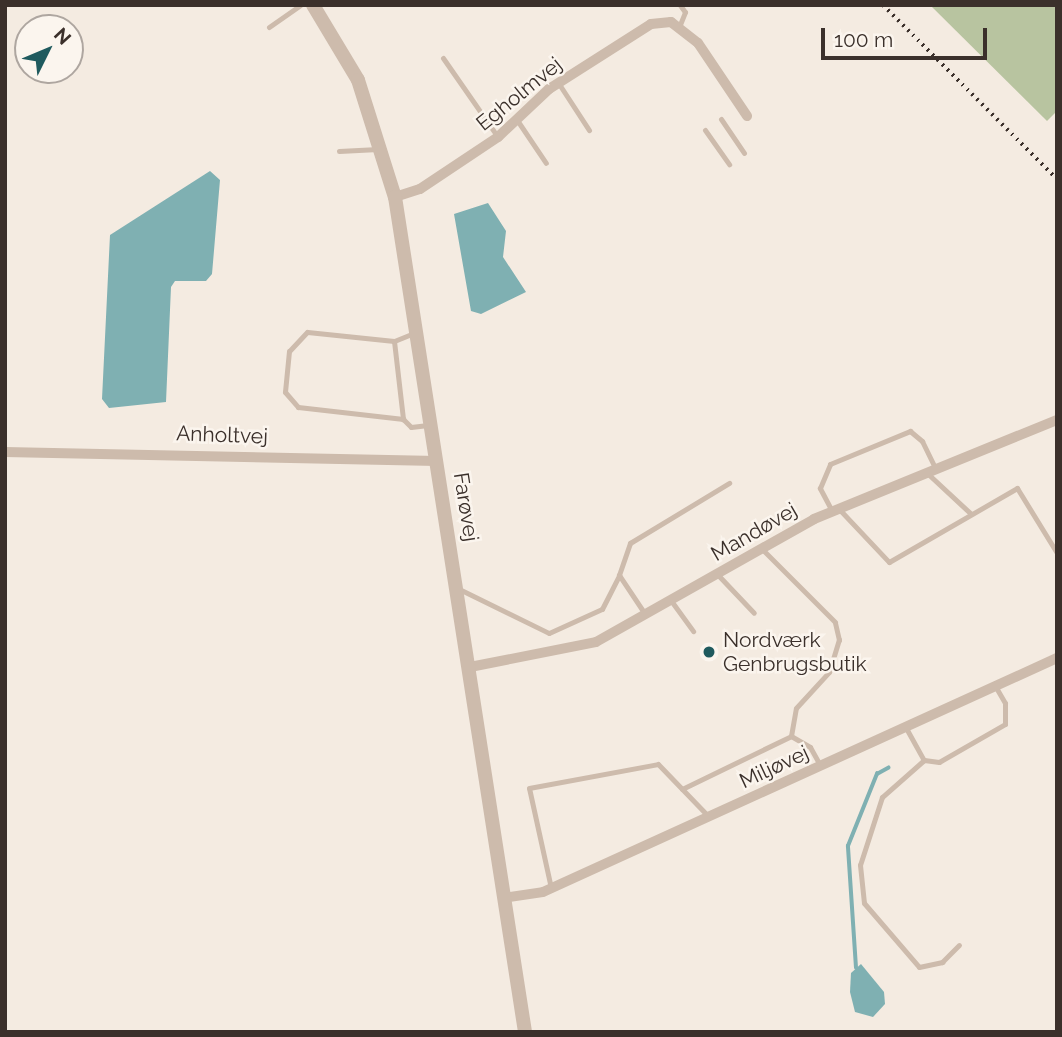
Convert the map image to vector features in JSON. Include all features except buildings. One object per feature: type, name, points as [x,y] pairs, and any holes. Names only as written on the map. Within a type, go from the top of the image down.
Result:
[{"type":"street","name":"Farøvej","points":[[313,5],[358,80],[383,148],[395,197],[525,1032]]},
{"type":"street","name":"Egholmvej","points":[[395,197],[420,189],[519,124],[559,83],[651,24],[679,27]]},
{"type":"street","points":[[679,27],[698,43],[747,116]]},
{"type":"street","name":"Mandøvej","points":[[470,667],[596,642],[836,510],[1057,420]]},
{"type":"street","name":"Anholtvej","points":[[5,452],[437,461]]},
{"type":"street","name":"Miljøvej","points":[[503,898],[552,888],[1057,658]]},
{"type":"lane","points":[[679,27],[685,12],[680,5]]},
{"type":"lane","points":[[269,27],[295,6]]},
{"type":"lane","points":[[443,58],[498,137]]},
{"type":"lane","points":[[559,83],[589,130]]},
{"type":"lane","points":[[721,119],[744,153]]},
{"type":"lane","points":[[519,124],[546,163]]},
{"type":"lane","points":[[705,130],[729,164]]},
{"type":"lane","points":[[339,151],[383,148]]},
{"type":"lane","points":[[403,419],[298,407],[285,392],[289,351],[307,332],[394,341],[417,332]]},
{"type":"lane","points":[[394,341],[403,419],[411,427],[431,424]]},
{"type":"lane","points":[[970,513],[932,471],[922,441],[909,431],[830,464],[820,488],[836,510],[889,562],[1017,488],[1057,553]]},
{"type":"lane","points":[[457,589],[549,632],[602,609],[619,575],[630,543],[729,483]]},
{"type":"lane","points":[[762,549],[835,622],[839,640],[829,672],[796,708],[791,736]]},
{"type":"lane","points":[[619,575],[647,616]]},
{"type":"lane","points":[[718,575],[754,613]]},
{"type":"lane","points":[[672,602],[693,631]]},
{"type":"lane","points":[[960,945],[942,962],[919,967],[864,903],[860,865],[882,797],[924,760],[939,762],[1005,724],[1005,703],[995,687]]},
{"type":"lane","points":[[906,727],[924,760]]},
{"type":"lane","points":[[791,736],[810,747],[821,766]]},
{"type":"lane","points":[[682,789],[791,736]]},
{"type":"lane","points":[[552,888],[542,866],[529,788],[657,764],[709,817]]},
{"type":"green space","points":[[930,5],[1057,5],[1057,111],[1047,121]]},
{"type":"water","points":[[210,171],[220,180],[212,274],[206,281],[175,281],[171,287],[166,402],[109,408],[102,399],[110,235]]},
{"type":"water","points":[[488,203],[506,231],[503,257],[526,292],[481,314],[471,311],[454,214]]},
{"type":"water","points":[[861,964],[884,992],[885,1004],[873,1017],[855,1012],[850,992],[851,973]]},
{"type":"waterway","points":[[856,968],[848,846],[877,774],[888,768]]},
{"type":"railway","points":[[883,5],[1057,179]]},
{"type":"place","name":"Nordværk Genbrugsbutik","points":[[709,652]]}]
